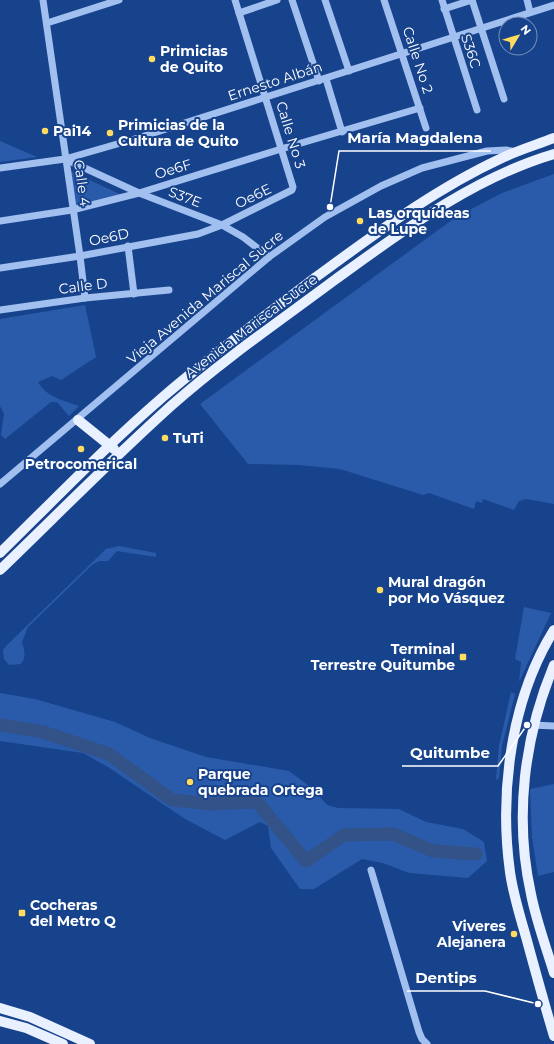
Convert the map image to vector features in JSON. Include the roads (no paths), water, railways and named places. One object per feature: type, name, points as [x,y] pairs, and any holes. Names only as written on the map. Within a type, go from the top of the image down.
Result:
[{"type":"main road","name":"Avenida Mariscal Sucre","points":[[0,553],[163,396],[210,357],[362,244],[452,184],[516,152],[554,138]]},
{"type":"main road","name":"Avenida Mariscal Sucre","points":[[0,570],[172,405],[216,368],[369,255],[457,196],[510,169],[554,154]]},
{"type":"main road","points":[[78,420],[120,454]]},
{"type":"main road","points":[[45,509],[54,518]]},
{"type":"main road","points":[[554,630],[531,676],[517,721],[507,789],[506,820],[510,872],[516,900],[554,1036]]},
{"type":"main road","points":[[554,665],[538,705],[533,725],[524,785],[523,835],[531,895],[554,973]]},
{"type":"main road","points":[[0,1008],[30,1017],[90,1044]]},
{"type":"main road","points":[[0,1021],[26,1028],[63,1044]]},
{"type":"street","name":"Calle 4","points":[[43,0],[85,298]]},
{"type":"street","points":[[47,24],[120,0]]},
{"type":"street","name":"Calle No 3","points":[[235,0],[293,187]]},
{"type":"street","points":[[239,13],[277,0]]},
{"type":"street","points":[[292,0],[342,132]]},
{"type":"street","points":[[325,0],[349,71]]},
{"type":"street","name":"Calle No 2","points":[[384,0],[426,128]]},
{"type":"street","name":"S36C","points":[[442,0],[452,37],[477,110]]},
{"type":"street","points":[[444,9],[472,0],[504,99]]},
{"type":"street","points":[[527,0],[530,12]]},
{"type":"street","name":"Ernesto Albán","points":[[0,168],[65,159],[266,98],[554,5]]},
{"type":"street","name":"Oe6F","points":[[0,221],[72,210],[139,193],[281,148],[342,132],[420,108]]},
{"type":"street","name":"Vieja Avenida Mariscal Sucre","points":[[0,484],[78,420],[269,257],[325,217],[349,203],[422,168],[487,151],[506,150],[516,152]]},
{"type":"street","name":"S37E","points":[[65,159],[139,193],[222,226],[242,237],[269,257]]},
{"type":"street","name":"Oe6E","points":[[222,226],[290,192],[293,187]]},
{"type":"street","name":"Oe6D","points":[[0,268],[80,256],[198,234],[222,226]]},
{"type":"street","points":[[128,246],[134,294]]},
{"type":"street","name":"Calle D","points":[[0,310],[85,298],[169,290]]},
{"type":"street","points":[[533,725],[554,726]]},
{"type":"street","points":[[371,870],[419,1032],[422,1039],[427,1044]]},
{"type":"waterway","points":[[0,725],[43,732],[109,754],[172,800],[211,804],[257,802],[306,861],[344,835],[393,834],[433,851],[476,854]]},
{"type":"place","name":"Primicias de Quito","points":[[152,59]]},
{"type":"place","name":"Pai14","points":[[45,131]]},
{"type":"place","name":"Primicias de la Cultura de Quito","points":[[110,133]]},
{"type":"place","name":"María Magdalena","points":[[330,207]]},
{"type":"place","name":"Las orquídeas de Lupe","points":[[360,221]]},
{"type":"place","name":"TuTi","points":[[165,438]]},
{"type":"place","name":"Petrocomerical","points":[[81,449]]},
{"type":"place","name":"Mural dragón por Mo Vásquez","points":[[380,590]]},
{"type":"place","name":"Terminal Terrestre Quitumbe","points":[[463,657]]},
{"type":"place","name":"Quitumbe","points":[[527,725]]},
{"type":"place","name":"Parque quebrada Ortega","points":[[190,782]]},
{"type":"place","name":"Cocheras del Metro Q","points":[[22,913]]},
{"type":"place","name":"Viveres Alejanera","points":[[514,934]]},
{"type":"place","name":"Dentips","points":[[538,1004]]}]
